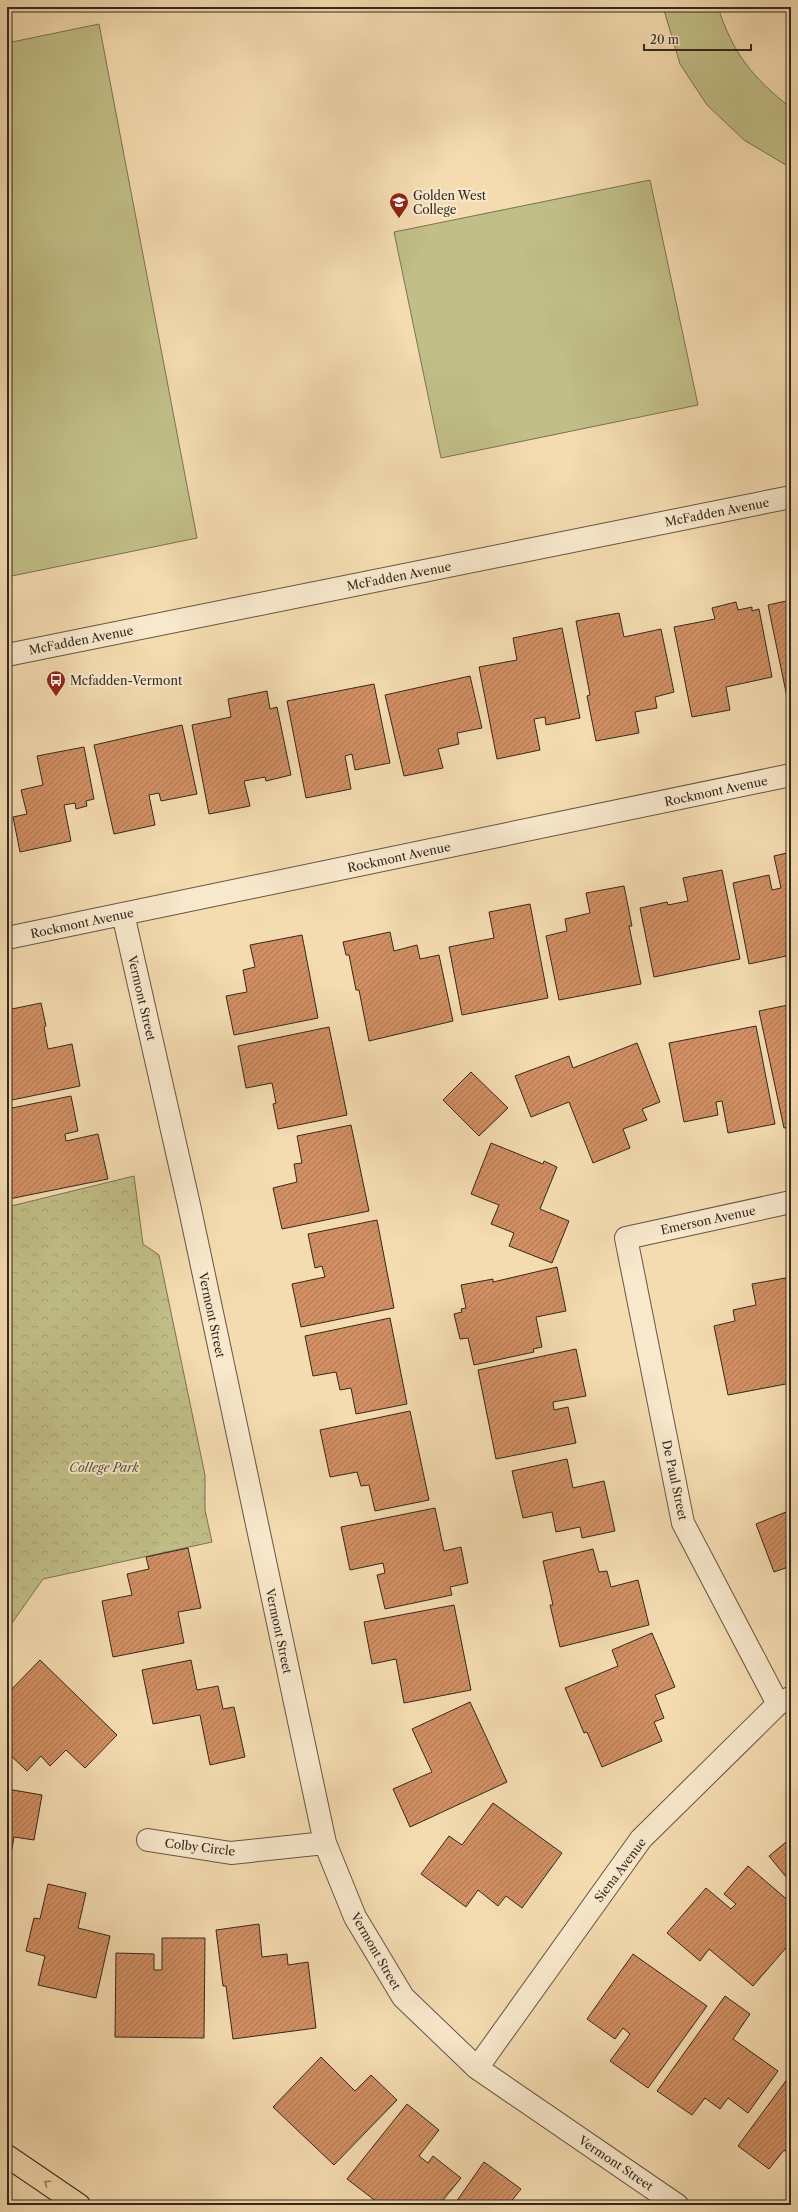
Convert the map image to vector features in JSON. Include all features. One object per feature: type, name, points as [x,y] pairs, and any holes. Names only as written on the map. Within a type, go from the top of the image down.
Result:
[{"type":"highway","points":[[7,2156],[79,2205]]},
{"type":"street","name":"McFadden Avenue","points":[[7,655],[791,497]]},
{"type":"street","name":"Rockmont Avenue","points":[[7,938],[791,775]]},
{"type":"street","name":"Vermont Street","points":[[123,914],[189,1205],[325,1843],[355,1917],[403,1997],[477,2068],[677,2205]]},
{"type":"street","name":"Emerson Avenue","points":[[626,1238],[791,1202]]},
{"type":"street","name":"De Paul Street","points":[[626,1238],[683,1523],[784,1701]]},
{"type":"street","name":"Siena Avenue","points":[[477,2068],[641,1839],[784,1701]]},
{"type":"street","name":"Colby Circle","points":[[148,1840],[231,1853],[325,1843]]},
{"type":"green space","points":[[663,7],[718,7],[730,38],[746,64],[766,86],[791,108],[791,168],[744,140],[707,105],[680,64]]},
{"type":"green space","points":[[99,24],[197,538],[7,577],[7,43]]},
{"type":"green space","points":[[650,180],[698,405],[441,458],[394,232]]},
{"type":"green space","name":"College Park","points":[[134,1176],[143,1244],[159,1255],[205,1475],[205,1510],[212,1542],[43,1579],[7,1630],[7,1207]]},
{"type":"building","points":[[791,600],[791,701],[788,702],[768,605]]},
{"type":"building","points":[[736,602],[738,610],[752,607],[752,611],[759,609],[772,677],[726,687],[730,710],[692,717],[674,627],[715,619],[712,608]]},
{"type":"building","points":[[619,613],[624,637],[661,629],[674,692],[655,697],[657,708],[635,712],[639,733],[596,741],[587,696],[590,695],[576,621]]},
{"type":"building","points":[[562,628],[580,718],[546,725],[545,717],[534,719],[540,750],[497,759],[479,667],[517,660],[513,638]]},
{"type":"building","points":[[470,676],[482,728],[457,733],[459,744],[438,749],[443,768],[404,776],[385,695]]},
{"type":"building","points":[[374,684],[390,763],[355,770],[352,754],[345,756],[351,789],[306,798],[287,701]]},
{"type":"building","points":[[267,691],[270,709],[277,707],[291,775],[266,781],[265,777],[244,781],[250,806],[209,814],[192,725],[231,717],[228,699]]},
{"type":"building","points":[[182,725],[197,794],[161,801],[159,793],[149,795],[155,825],[114,834],[94,745]]},
{"type":"building","points":[[84,747],[94,799],[86,801],[87,806],[76,809],[75,803],[64,805],[71,841],[20,852],[13,817],[27,814],[21,790],[43,785],[37,756]]},
{"type":"building","points":[[791,852],[791,955],[749,964],[733,883],[769,875],[772,890],[781,888],[774,856]]},
{"type":"building","points":[[722,870],[740,959],[654,977],[640,908],[667,902],[668,905],[688,901],[683,878]]},
{"type":"building","points":[[624,886],[632,926],[629,926],[641,984],[559,1000],[546,936],[567,931],[565,919],[590,913],[586,893]]},
{"type":"building","points":[[530,904],[548,998],[462,1015],[449,947],[494,938],[489,912]]},
{"type":"building","points":[[390,932],[394,951],[417,945],[420,959],[439,955],[453,1021],[369,1041],[359,990],[356,990],[349,955],[346,955],[343,942]]},
{"type":"building","points":[[302,935],[318,1018],[234,1035],[226,996],[247,992],[243,970],[255,967],[250,945]]},
{"type":"building","points":[[41,1003],[46,1026],[44,1027],[48,1049],[72,1044],[80,1086],[7,1101],[7,1010]]},
{"type":"building","points":[[788,1005],[789,1014],[791,1014],[791,1127],[784,1128],[759,1011]]},
{"type":"building","points":[[756,1026],[775,1124],[728,1133],[722,1101],[716,1102],[718,1115],[684,1122],[669,1043]]},
{"type":"building","points":[[329,1027],[347,1115],[278,1129],[273,1104],[276,1103],[272,1083],[246,1088],[238,1046]]},
{"type":"building","points":[[637,1043],[660,1102],[642,1109],[647,1120],[623,1129],[630,1148],[593,1163],[569,1102],[531,1117],[515,1076],[569,1056],[573,1068]]},
{"type":"building","points":[[471,1072],[508,1108],[479,1136],[443,1100]]},
{"type":"building","points":[[71,1096],[78,1131],[65,1134],[66,1141],[98,1134],[108,1179],[9,1199],[7,1187],[7,1109]]},
{"type":"building","points":[[351,1125],[369,1211],[282,1229],[273,1188],[297,1182],[294,1164],[302,1163],[297,1136]]},
{"type":"building","points":[[491,1143],[543,1164],[544,1161],[557,1167],[540,1209],[569,1221],[552,1263],[509,1246],[514,1233],[491,1224],[499,1205],[471,1194]]},
{"type":"building","points":[[377,1220],[394,1308],[301,1327],[292,1284],[325,1277],[322,1266],[315,1268],[308,1234]]},
{"type":"building","points":[[557,1267],[566,1311],[536,1317],[542,1347],[533,1349],[534,1352],[474,1365],[468,1338],[460,1339],[454,1314],[462,1312],[461,1309],[466,1308],[461,1285],[493,1279],[493,1282]]},
{"type":"building","points":[[791,1277],[791,1383],[728,1395],[714,1326],[735,1321],[733,1310],[756,1305],[752,1284]]},
{"type":"building","points":[[390,1318],[407,1404],[356,1414],[351,1388],[340,1390],[336,1372],[313,1376],[305,1336]]},
{"type":"building","points":[[576,1349],[586,1396],[553,1402],[554,1410],[568,1407],[576,1443],[496,1459],[478,1370]]},
{"type":"building","points":[[410,1411],[429,1500],[375,1511],[369,1485],[361,1486],[357,1472],[330,1477],[320,1430]]},
{"type":"building","points":[[567,1459],[573,1488],[604,1481],[615,1531],[582,1538],[580,1527],[556,1532],[552,1512],[523,1518],[512,1471]]},
{"type":"building","points":[[435,1508],[444,1551],[461,1547],[468,1583],[450,1587],[452,1595],[385,1609],[377,1575],[385,1573],[383,1563],[350,1570],[341,1527]]},
{"type":"building","points":[[791,1510],[791,1566],[774,1572],[756,1524]]},
{"type":"building","points":[[188,1548],[201,1608],[178,1612],[184,1643],[113,1657],[102,1601],[132,1595],[127,1574],[149,1569],[146,1557]]},
{"type":"building","points":[[593,1549],[599,1572],[607,1571],[611,1587],[638,1580],[649,1625],[560,1647],[550,1605],[553,1605],[543,1561]]},
{"type":"building","points":[[454,1605],[471,1690],[404,1703],[396,1659],[372,1664],[364,1622]]},
{"type":"building","points":[[652,1633],[675,1687],[655,1695],[664,1718],[654,1722],[662,1741],[602,1767],[587,1732],[584,1733],[565,1688],[618,1666],[612,1650]]},
{"type":"building","points":[[40,1660],[117,1735],[85,1768],[66,1750],[50,1766],[41,1756],[27,1771],[7,1752],[7,1694]]},
{"type":"building","points":[[191,1660],[197,1690],[218,1686],[223,1709],[234,1707],[245,1757],[210,1765],[200,1715],[153,1724],[142,1670]]},
{"type":"building","points":[[470,1702],[507,1782],[410,1827],[393,1789],[432,1772],[412,1729]]},
{"type":"building","points":[[7,1789],[42,1795],[34,1840],[14,1837],[11,1854],[7,1853]]},
{"type":"building","points":[[493,1803],[562,1853],[522,1908],[506,1896],[498,1906],[478,1890],[466,1907],[421,1874],[449,1836],[462,1845]]},
{"type":"building","points":[[791,1838],[791,1883],[769,1856]]},
{"type":"building","points":[[748,1866],[791,1903],[791,1942],[753,1986],[709,1949],[700,1961],[667,1933],[706,1888],[731,1909],[736,1904],[724,1894]]},
{"type":"building","points":[[48,1884],[86,1893],[78,1928],[110,1936],[96,1998],[38,1985],[45,1956],[26,1951],[34,1918],[40,1919]]},
{"type":"building","points":[[259,1924],[262,1957],[287,1954],[288,1965],[308,1962],[316,2028],[233,2039],[226,1986],[223,1986],[216,1930]]},
{"type":"building","points":[[162,1938],[205,1938],[204,2038],[115,2037],[116,1953],[154,1954],[154,1970],[162,1970]]},
{"type":"building","points":[[633,1954],[707,2006],[648,2088],[610,2061],[630,2034],[623,2028],[615,2039],[587,2019]]},
{"type":"building","points":[[725,1996],[750,2014],[733,2039],[778,2071],[748,2113],[728,2098],[720,2109],[705,2098],[692,2115],[657,2091]]},
{"type":"building","points":[[321,2057],[355,2091],[371,2075],[397,2100],[334,2165],[273,2107]]},
{"type":"building","points":[[791,2074],[791,2155],[784,2150],[769,2169],[738,2146]]},
{"type":"building","points":[[407,2104],[439,2130],[419,2156],[428,2163],[433,2156],[461,2178],[439,2205],[381,2205],[347,2179]]},
{"type":"building","points":[[484,2162],[521,2189],[510,2203],[513,2205],[454,2205]]},
{"type":"place","name":"Golden West College","points":[[399,219]]},
{"type":"place","name":"Mcfadden-Vermont","points":[[56,697]]}]
